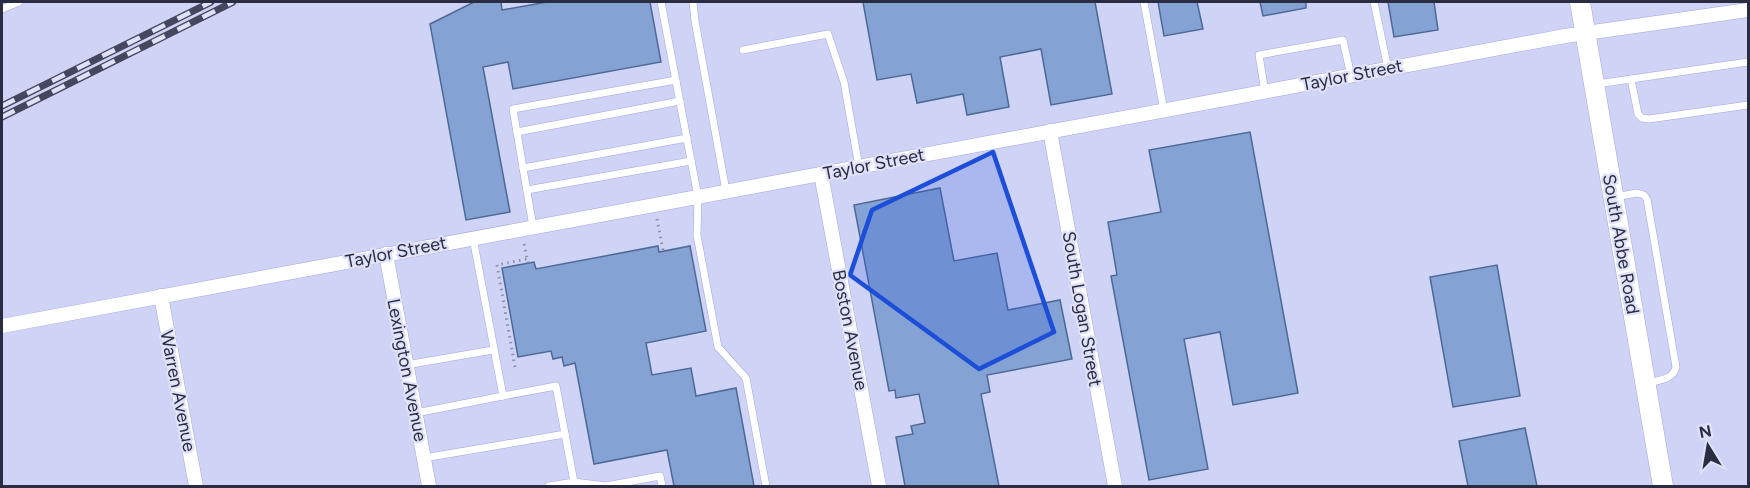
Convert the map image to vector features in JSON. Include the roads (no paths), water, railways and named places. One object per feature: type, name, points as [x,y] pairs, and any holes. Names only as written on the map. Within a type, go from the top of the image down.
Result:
[{"type":"street","name":"South Abbe Road","points":[[1580,2],[1663,486]]},
{"type":"street","name":"Taylor Street","points":[[2,326],[1585,32],[1749,10]]},
{"type":"street","name":"South Logan Street","points":[[1050,132],[1115,486]]},
{"type":"street","name":"Boston Avenue","points":[[821,174],[879,486]]},
{"type":"street","name":"Lexington Avenue","points":[[386,254],[429,486]]},
{"type":"street","name":"Warren Avenue","points":[[161,296],[196,486]]},
{"type":"lane","points":[[2,9],[19,2]]},
{"type":"lane","points":[[661,2],[698,197],[697,235],[718,347],[746,378],[766,486]]},
{"type":"lane","points":[[693,2],[726,191]]},
{"type":"lane","points":[[1144,2],[1164,111]]},
{"type":"lane","points":[[1374,2],[1388,69]]},
{"type":"lane","points":[[742,50],[828,34],[844,82],[859,167]]},
{"type":"lane","points":[[1265,92],[1259,55],[1343,40],[1351,76]]},
{"type":"lane","points":[[1594,84],[1749,62]]},
{"type":"lane","points":[[1631,79],[1638,114],[1642,118],[1649,119],[1749,105]]},
{"type":"lane","points":[[533,227],[513,109],[676,80]]},
{"type":"lane","points":[[517,132],[680,101]]},
{"type":"lane","points":[[523,168],[687,138]]},
{"type":"lane","points":[[527,190],[692,161]]},
{"type":"lane","points":[[1613,197],[1637,193],[1644,195],[1647,199],[1673,348],[1675,373],[1668,378],[1645,383]]},
{"type":"lane","points":[[473,238],[503,396]]},
{"type":"lane","points":[[406,365],[494,350]]},
{"type":"lane","points":[[415,413],[556,386],[574,482]]},
{"type":"lane","points":[[424,458],[565,435]]},
{"type":"lane","points":[[549,486],[574,482],[606,486],[660,476],[662,486]]},
{"type":"railway","points":[[2,106],[211,2]]},
{"type":"railway","points":[[2,117],[233,2]]}]
